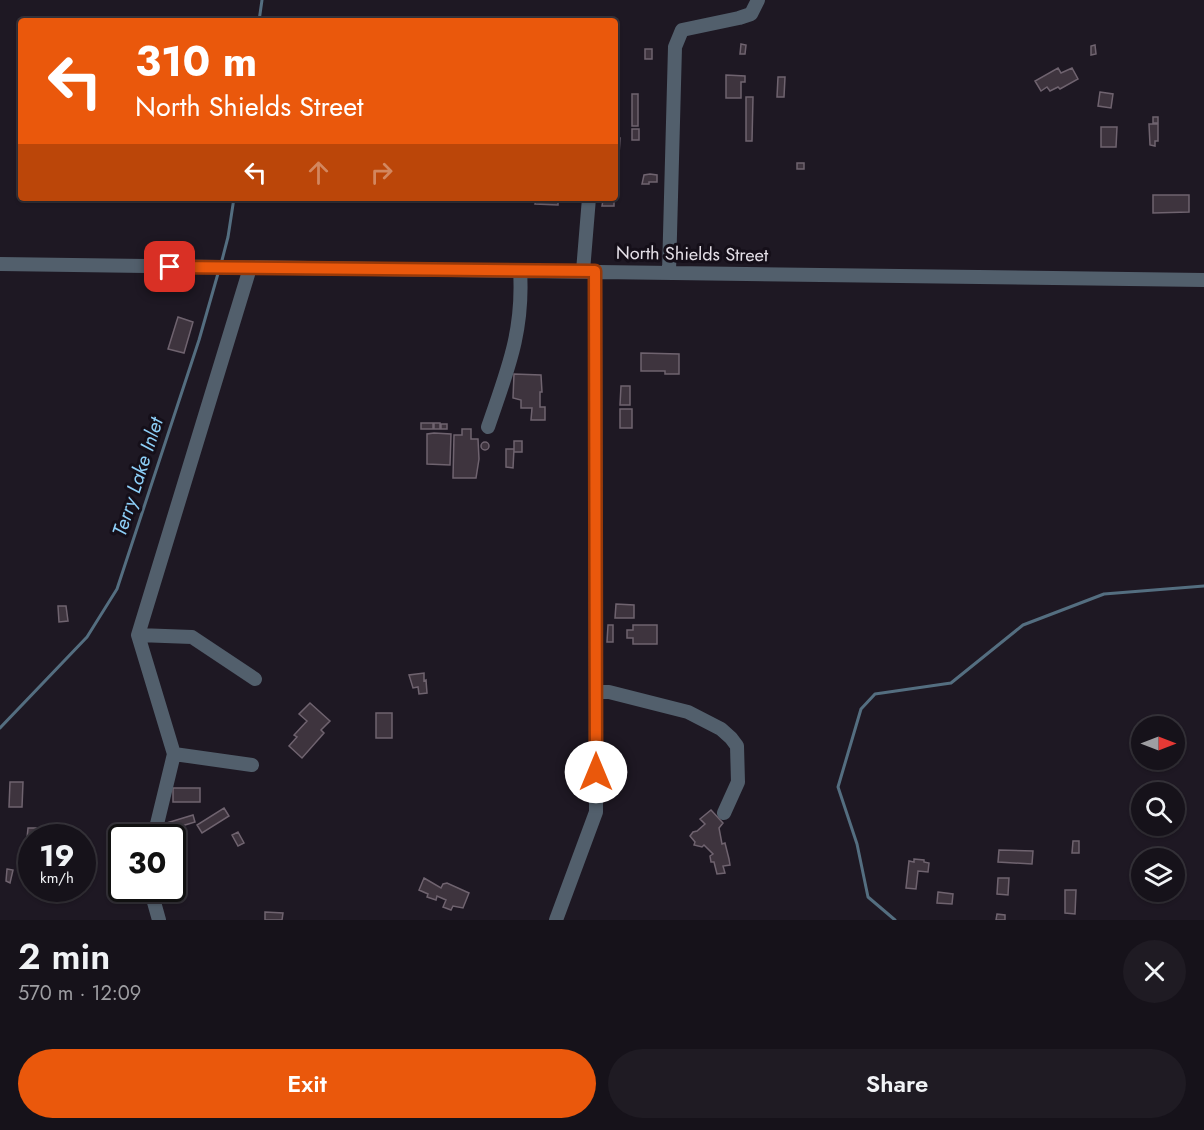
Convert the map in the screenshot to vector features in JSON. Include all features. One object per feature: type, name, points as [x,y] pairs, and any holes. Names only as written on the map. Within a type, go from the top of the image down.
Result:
[{"type":"street","points":[[669,272],[675,47],[682,30],[751,14],[758,0]]},
{"type":"street","points":[[556,920],[596,812],[589,201]]},
{"type":"street","name":"North Shields Street","points":[[0,264],[1204,280]]},
{"type":"street","points":[[157,824],[174,754],[138,635],[250,268]]},
{"type":"street","points":[[488,427],[516,345],[522,291],[520,270]]},
{"type":"street","points":[[138,635],[192,637],[255,679]]},
{"type":"street","points":[[596,692],[609,692],[688,712],[721,729],[731,738],[737,746],[738,782],[724,813]]},
{"type":"street","points":[[174,754],[252,765]]},
{"type":"street","points":[[154,902],[159,920]]},
{"type":"building","points":[[741,44],[746,45],[745,54],[740,54]]},
{"type":"building","points":[[1095,45],[1096,54],[1091,55],[1091,46]]},
{"type":"building","points":[[645,49],[652,49],[652,59],[645,59]]},
{"type":"building","points":[[1058,68],[1061,73],[1072,68],[1078,79],[1060,89],[1058,87],[1050,91],[1047,87],[1041,91],[1035,81]]},
{"type":"building","points":[[726,75],[745,76],[745,82],[741,82],[741,98],[726,98]]},
{"type":"building","points":[[778,77],[785,77],[784,97],[777,97]]},
{"type":"building","points":[[1100,92],[1113,94],[1111,108],[1098,106]]},
{"type":"building","points":[[632,94],[638,94],[638,126],[632,126]]},
{"type":"building","points":[[746,97],[753,97],[752,141],[746,141]]},
{"type":"building","points":[[1153,117],[1158,117],[1158,123],[1153,123]]},
{"type":"building","points":[[1149,124],[1158,124],[1158,141],[1155,141],[1155,146],[1150,145]]},
{"type":"building","points":[[1101,127],[1117,127],[1116,147],[1101,147]]},
{"type":"building","points":[[632,129],[639,129],[639,140],[632,140]]},
{"type":"building","points":[[618,138],[620,138],[619,155]]},
{"type":"building","points":[[797,163],[804,163],[804,169],[797,169]]},
{"type":"building","points":[[644,175],[657,175],[657,182],[642,184]]},
{"type":"building","points":[[1153,195],[1189,195],[1189,212],[1153,213]]},
{"type":"building","points":[[536,201],[558,201],[558,205],[535,204]]},
{"type":"building","points":[[603,201],[614,201],[614,206],[602,206]]},
{"type":"building","points":[[178,317],[193,322],[184,353],[168,349]]},
{"type":"building","points":[[641,353],[679,354],[679,374],[665,374],[665,371],[641,371]]},
{"type":"building","points":[[514,374],[541,375],[540,407],[545,407],[545,420],[531,420],[532,408],[521,408],[521,400],[513,398]]},
{"type":"building","points":[[621,386],[630,386],[630,405],[620,405]]},
{"type":"building","points":[[620,409],[632,409],[632,428],[620,428]]},
{"type":"building","points":[[421,423],[433,423],[433,429],[421,429]]},
{"type":"building","points":[[434,423],[440,423],[440,429],[434,429]]},
{"type":"building","points":[[441,424],[447,424],[447,429],[441,429]]},
{"type":"building","points":[[462,429],[471,429],[471,439],[478,439],[479,459],[476,478],[453,478],[454,435],[462,435]]},
{"type":"building","points":[[427,434],[451,434],[450,465],[427,464]]},
{"type":"building","points":[[514,441],[522,441],[522,452],[514,452]]},
{"type":"building","points":[[485,442],[489,446],[485,450],[481,446]]},
{"type":"building","points":[[506,449],[514,449],[513,468],[506,467]]},
{"type":"building","points":[[616,604],[634,605],[634,618],[615,618]]},
{"type":"building","points":[[58,606],[66,606],[68,621],[59,622]]},
{"type":"building","points":[[608,625],[613,625],[613,642],[607,642]]},
{"type":"building","points":[[633,625],[657,625],[657,644],[633,644],[633,638],[627,638],[627,630],[633,630]]},
{"type":"building","points":[[424,673],[427,693],[419,694],[418,687],[413,688],[409,675]]},
{"type":"building","points":[[310,703],[330,721],[321,730],[324,733],[302,758],[289,746],[297,737],[294,735],[307,721],[299,714]]},
{"type":"building","points":[[376,713],[392,713],[392,738],[376,738]]},
{"type":"building","points":[[10,782],[23,782],[22,807],[9,807]]},
{"type":"building","points":[[173,788],[200,788],[200,802],[173,802]]},
{"type":"building","points":[[224,808],[229,816],[202,833],[197,825]]},
{"type":"building","points":[[711,810],[723,823],[719,828],[730,865],[723,866],[725,873],[717,874],[714,862],[711,862],[710,856],[713,854],[704,845],[702,847],[694,845],[695,842],[690,836],[705,824],[700,819]]},
{"type":"building","points":[[193,815],[195,822],[186,825],[163,824]]},
{"type":"building","points":[[238,832],[244,843],[238,846],[232,835]]},
{"type":"building","points":[[1073,841],[1079,841],[1079,853],[1072,853]]},
{"type":"building","points":[[999,850],[1033,851],[1032,864],[998,862]]},
{"type":"building","points":[[914,859],[929,863],[928,872],[918,871],[916,889],[906,888],[909,861],[914,862]]},
{"type":"building","points":[[7,869],[13,870],[10,883],[6,881]]},
{"type":"building","points":[[424,878],[441,888],[447,883],[469,893],[463,908],[453,906],[451,910],[443,907],[446,900],[437,896],[436,900],[427,897],[428,894],[419,890]]},
{"type":"building","points":[[998,878],[1009,878],[1008,895],[997,894]]},
{"type":"building","points":[[1065,890],[1076,890],[1075,914],[1065,913]]},
{"type":"building","points":[[938,892],[953,894],[952,904],[937,903]]},
{"type":"building","points":[[265,912],[283,913],[282,920],[265,920]]},
{"type":"building","points":[[997,914],[1005,915],[1005,920],[996,920]]},
{"type":"waterway","name":"Terry Lake Inlet","points":[[259,18],[262,0]]},
{"type":"waterway","name":"Terry Lake Inlet","points":[[221,264],[234,201]]},
{"type":"waterway","name":"Terry Lake Inlet","points":[[0,728],[87,637],[117,589],[199,340],[219,270]]},
{"type":"waterway","points":[[895,920],[868,897],[857,844],[838,787],[861,709],[875,694],[951,683],[1023,625],[1104,594],[1204,586]]},
{"type":"route","points":[[170,267],[595,271],[596,772]]}]
